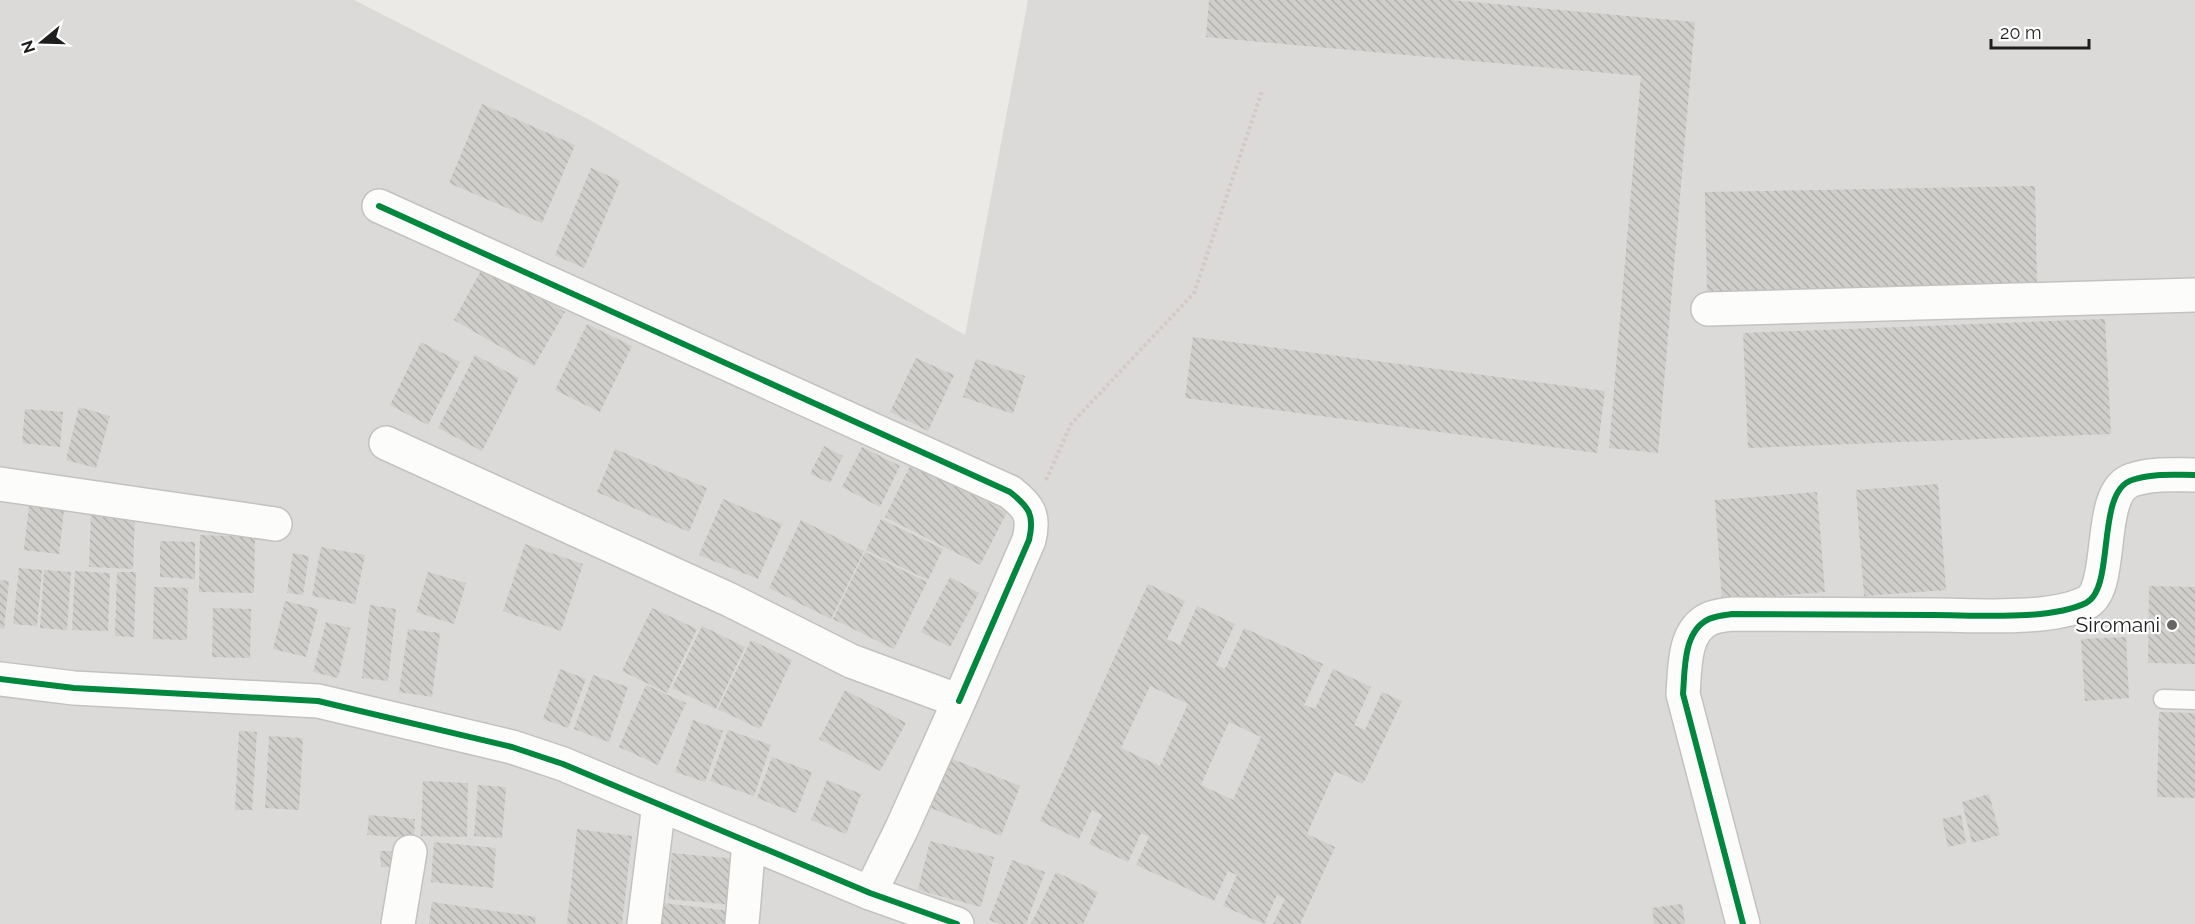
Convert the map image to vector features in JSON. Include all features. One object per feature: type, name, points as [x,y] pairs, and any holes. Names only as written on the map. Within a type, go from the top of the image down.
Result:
[{"type":"street","points":[[379,206],[1010,492],[1024,503],[1031,514],[1032,527],[1029,540],[902,828],[870,893]]},
{"type":"street","points":[[1708,309],[2195,295]]},
{"type":"street","points":[[386,443],[730,600],[851,661],[959,701]]},
{"type":"street","points":[[1743,924],[1683,694],[1686,657],[1692,634],[1708,619],[1732,614],[2008,616],[2071,609],[2089,601],[2099,589],[2109,515],[2117,494],[2129,481],[2158,475],[2195,475]]},
{"type":"street","points":[[0,484],[275,524]]},
{"type":"street","points":[[0,679],[74,688],[318,701],[512,747],[563,764],[870,893],[957,924]]},
{"type":"street","points":[[644,924],[658,804]]},
{"type":"street","points":[[742,924],[748,842]]},
{"type":"street","points":[[398,924],[410,852]]},
{"type":"lane","points":[[2163,699],[2195,700]]},
{"type":"path","points":[[1031,514],[1071,424],[1194,293],[1262,91]]},
{"type":"shaded area","points":[[0,0],[354,0],[590,120],[965,335],[1028,0],[2195,0],[2195,924],[0,924]]},
{"type":"building","points":[[1209,0],[1450,0],[1695,22],[1658,453],[1609,448],[1641,76],[1206,37]]},
{"type":"building","points":[[482,104],[575,145],[542,223],[449,183]]},
{"type":"building","points":[[591,168],[620,181],[584,268],[555,255]]},
{"type":"building","points":[[2035,186],[2037,285],[1707,292],[1705,192]]},
{"type":"building","points":[[484,265],[565,312],[534,366],[454,320]]},
{"type":"building","points":[[2105,319],[2111,434],[1748,448],[1743,333]]},
{"type":"building","points":[[587,324],[632,346],[600,412],[555,390]]},
{"type":"building","points":[[1193,337],[1605,391],[1597,453],[1185,398]]},
{"type":"building","points":[[421,342],[460,362],[428,425],[390,405]]},
{"type":"building","points":[[475,355],[519,378],[482,451],[438,428]]},
{"type":"building","points":[[916,358],[954,375],[928,431],[890,412]]},
{"type":"building","points":[[976,359],[1025,376],[1013,414],[963,397]]},
{"type":"building","points":[[79,407],[110,416],[96,468],[66,460]]},
{"type":"building","points":[[25,409],[63,412],[60,447],[22,443]]},
{"type":"building","points":[[824,446],[843,456],[830,483],[810,474]]},
{"type":"building","points":[[862,447],[900,466],[880,507],[842,487]]},
{"type":"building","points":[[615,449],[707,488],[689,532],[597,492]]},
{"type":"building","points":[[911,464],[1007,512],[980,565],[885,517]]},
{"type":"building","points":[[1938,484],[1946,590],[1864,596],[1856,490]]},
{"type":"building","points":[[1817,492],[1825,592],[1722,600],[1715,500]]},
{"type":"building","points":[[30,497],[65,501],[59,554],[24,550]]},
{"type":"building","points":[[723,499],[782,524],[758,579],[699,555]]},
{"type":"building","points":[[91,513],[135,515],[133,569],[89,567]]},
{"type":"building","points":[[881,519],[943,549],[928,580],[866,550]]},
{"type":"building","points":[[801,520],[864,551],[831,619],[769,588]]},
{"type":"building","points":[[200,535],[255,537],[254,593],[199,592]]},
{"type":"building","points":[[160,541],[195,542],[195,579],[160,577]]},
{"type":"building","points":[[525,544],[583,564],[561,631],[503,611]]},
{"type":"building","points":[[321,547],[365,555],[355,604],[312,596]]},
{"type":"building","points":[[865,552],[927,582],[894,649],[833,619]]},
{"type":"building","points":[[293,553],[309,556],[303,595],[287,593]]},
{"type":"building","points":[[19,568],[42,570],[37,626],[13,624]]},
{"type":"building","points":[[44,570],[71,572],[67,630],[40,628]]},
{"type":"building","points":[[75,571],[110,573],[108,631],[72,630]]},
{"type":"building","points":[[117,572],[136,572],[134,637],[115,636]]},
{"type":"building","points":[[428,572],[466,583],[454,624],[416,612]]},
{"type":"building","points":[[950,577],[979,593],[950,647],[921,632]]},
{"type":"building","points":[[0,580],[9,581],[4,629],[0,628]]},
{"type":"building","points":[[1148,584],[1185,601],[1167,639],[1180,645],[1197,606],[1235,624],[1216,665],[1225,669],[1244,628],[1323,664],[1304,705],[1315,709],[1333,669],[1371,687],[1354,725],[1365,730],[1382,692],[1402,701],[1363,784],[1335,771],[1307,834],[1335,847],[1300,924],[1273,924],[1285,899],[1277,895],[1264,924],[1223,906],[1237,875],[1228,871],[1214,901],[1136,865],[1149,837],[1141,833],[1128,862],[1089,844],[1102,815],[1092,810],[1079,839],[1040,821]],"holes":[[[1150,686],[1188,704],[1160,766],[1121,748]],[[1229,722],[1261,737],[1233,800],[1201,785]]]},
{"type":"building","name":"Siromani","points":[[2149,586],[2195,587],[2195,664],[2148,663]]},
{"type":"building","points":[[154,587],[188,588],[187,640],[153,639]]},
{"type":"building","points":[[285,601],[318,609],[306,657],[273,649]]},
{"type":"building","points":[[370,605],[396,609],[388,681],[362,678]]},
{"type":"building","points":[[213,608],[251,609],[250,658],[212,657]]},
{"type":"building","points":[[652,608],[697,629],[667,693],[622,671]]},
{"type":"building","points":[[326,622],[350,628],[338,678],[313,672]]},
{"type":"building","points":[[702,626],[745,647],[716,709],[672,688]]},
{"type":"building","points":[[408,629],[440,633],[432,697],[399,692]]},
{"type":"building","points":[[2126,637],[2129,698],[2085,701],[2081,639]]},
{"type":"building","points":[[751,640],[792,660],[760,729],[718,709]]},
{"type":"building","points":[[560,669],[586,679],[568,728],[543,719]]},
{"type":"building","points":[[593,675],[628,687],[609,742],[574,729]]},
{"type":"building","points":[[646,685],[686,703],[658,765],[619,747]]},
{"type":"building","points":[[845,690],[906,723],[880,771],[819,739]]},
{"type":"building","points":[[2159,712],[2195,713],[2195,798],[2157,797]]},
{"type":"building","points":[[693,720],[723,731],[705,782],[675,772]]},
{"type":"building","points":[[728,730],[771,745],[754,796],[710,781]]},
{"type":"building","points":[[239,731],[257,732],[252,810],[235,810]]},
{"type":"building","points":[[269,736],[303,738],[299,810],[265,808]]},
{"type":"building","points":[[772,757],[812,772],[796,813],[757,798]]},
{"type":"building","points":[[950,758],[1020,786],[1001,836],[931,808]]},
{"type":"building","points":[[827,780],[861,794],[846,834],[811,820]]},
{"type":"building","points":[[423,781],[468,783],[467,837],[421,836]]},
{"type":"building","points":[[478,785],[506,787],[502,838],[474,836]]},
{"type":"building","points":[[1989,794],[2000,835],[1972,843],[1962,802]]},
{"type":"building","points":[[369,815],[415,819],[414,838],[367,835]]},
{"type":"building","points":[[1961,815],[1966,843],[1948,847],[1942,819]]},
{"type":"building","points":[[577,829],[632,836],[622,924],[567,924]]},
{"type":"building","points":[[930,841],[994,857],[981,907],[918,890]]},
{"type":"building","points":[[434,842],[496,848],[493,888],[431,882]]},
{"type":"building","points":[[380,851],[406,851],[406,867],[381,867]]},
{"type":"building","points":[[672,853],[737,859],[734,905],[668,899]]},
{"type":"building","points":[[1012,860],[1045,872],[1026,924],[999,924],[989,920]]},
{"type":"building","points":[[1056,872],[1098,892],[1083,924],[1031,924]]},
{"type":"building","points":[[432,902],[536,917],[535,924],[429,924]]},
{"type":"building","points":[[664,903],[738,912],[736,924],[661,924]]},
{"type":"building","points":[[1682,904],[1685,924],[1654,924],[1652,908]]},
{"type":"cycle path","points":[[379,206],[1017,497],[1026,507],[1031,518],[1029,540],[959,701]]},
{"type":"cycle path","points":[[1743,924],[1683,694],[1687,652],[1694,632],[1700,625],[1711,618],[1732,614],[2011,616],[2070,609],[2086,603],[2095,594],[2101,579],[2113,502],[2121,488],[2132,480],[2147,476],[2195,475]]},
{"type":"cycle path","points":[[0,679],[74,688],[318,701],[512,747],[563,764],[870,893],[957,924]]},
{"type":"place","name":"Siromani","points":[[2172,625]]}]
